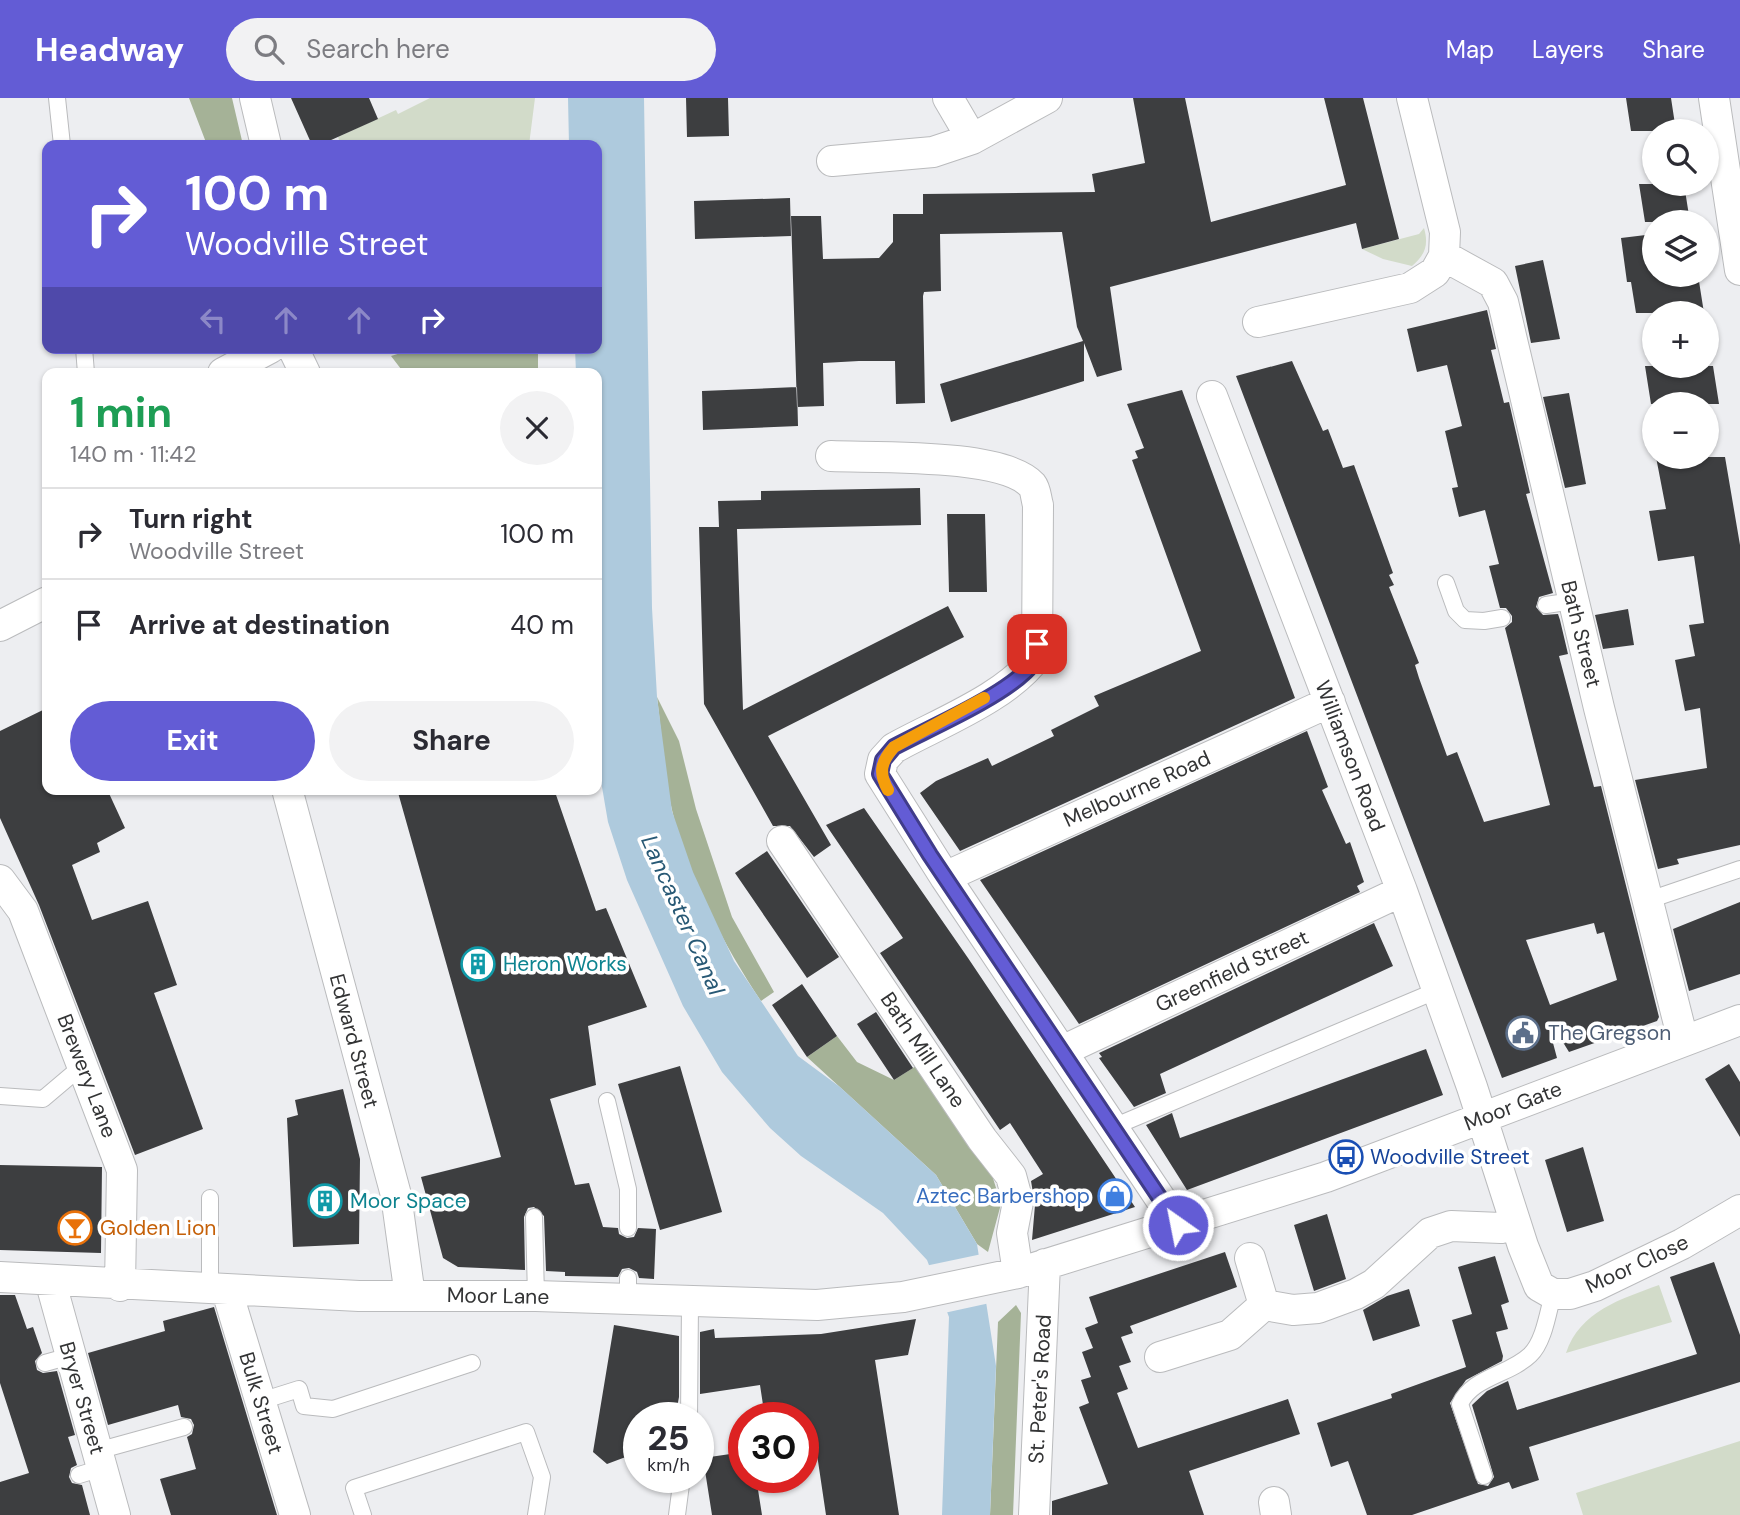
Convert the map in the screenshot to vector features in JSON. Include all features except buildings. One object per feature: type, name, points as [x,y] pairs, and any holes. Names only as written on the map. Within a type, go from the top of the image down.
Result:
[{"type":"street","points":[[255,98],[265,140]]},
{"type":"street","points":[[948,98],[972,139]]},
{"type":"street","points":[[832,161],[933,152],[972,139],[1047,98]]},
{"type":"street","points":[[1258,322],[1410,288],[1435,272],[1444,256],[1445,232],[1412,98]]},
{"type":"street","points":[[1714,98],[1740,270]]},
{"type":"street","name":"Bath Street","points":[[1444,256],[1493,283],[1503,302],[1560,603],[1649,900],[1683,1040]]},
{"type":"street","points":[[232,368],[259,354]]},
{"type":"street","name":"Williamson Road","points":[[1212,397],[1402,891],[1482,1118]]},
{"type":"street","points":[[831,456],[983,463],[1019,475],[1034,487],[1038,505],[1037,656],[1026,671],[1009,685],[894,747],[883,760],[880,774],[945,877],[1178,1225]]},
{"type":"street","points":[[0,626],[42,605]]},
{"type":"street","name":"Melbourne Road","points":[[945,877],[1330,702]]},
{"type":"street","name":"Edward Street","points":[[289,795],[396,1195],[410,1296]]},
{"type":"street","name":"Bath Mill Lane","points":[[782,841],[982,1139],[1012,1176],[1017,1202],[1012,1233],[1019,1272]]},
{"type":"street","name":"Brewery Lane","points":[[0,880],[23,911],[122,1170],[120,1286]]},
{"type":"street","name":"Greenfield Street","points":[[1062,1051],[1402,891]]},
{"type":"street","name":"Moor Gate","points":[[1019,1272],[1178,1225],[1326,1177],[1740,1020]]},
{"type":"street","points":[[1482,1118],[1532,1272],[1539,1286],[1553,1294]]},
{"type":"street","name":"Moor Close","points":[[1553,1294],[1570,1294],[1595,1286],[1682,1244],[1740,1210]]},
{"type":"street","points":[[1264,1305],[1293,1310],[1318,1308],[1356,1294],[1374,1284],[1430,1233],[1451,1226],[1502,1228],[1515,1224]]},
{"type":"street","points":[[1250,1258],[1264,1305]]},
{"type":"street","name":"Moor Lane","points":[[0,1277],[120,1286],[410,1296],[536,1296],[628,1289],[690,1303],[817,1305],[915,1295],[1019,1272]]},
{"type":"street","name":"St. Peter's Road","points":[[1019,1272],[1034,1515]]},
{"type":"street","name":"Bryer Street","points":[[50,1280],[57,1359],[93,1464],[115,1515]]},
{"type":"street","name":"Bulk Street","points":[[218,1290],[261,1401],[295,1515]]},
{"type":"street","points":[[1160,1357],[1230,1335],[1264,1305]]},
{"type":"lane","points":[[57,98],[61,140]]},
{"type":"lane","points":[[1447,583],[1456,611],[1465,620],[1502,618]]},
{"type":"lane","points":[[1649,900],[1740,869]]},
{"type":"lane","points":[[1113,1127],[1438,990]]},
{"type":"lane","points":[[0,1096],[43,1099],[82,1066]]},
{"type":"lane","points":[[607,1101],[628,1189],[628,1228]]},
{"type":"lane","points":[[210,1198],[218,1290]]},
{"type":"lane","points":[[534,1217],[536,1296]]},
{"type":"lane","points":[[1484,1476],[1460,1404],[1465,1392],[1532,1354],[1553,1294]]},
{"type":"lane","points":[[689,1402],[690,1303]]},
{"type":"lane","points":[[261,1401],[299,1389],[304,1405],[333,1409],[472,1363]]},
{"type":"lane","points":[[93,1464],[184,1427]]},
{"type":"lane","points":[[363,1515],[354,1488],[526,1432],[542,1477],[536,1515]]},
{"type":"lane","points":[[677,1515],[680,1493]]},
{"type":"green space","points":[[189,98],[232,98],[242,140],[205,140]]},
{"type":"green space","points":[[430,98],[535,98],[530,140],[339,140],[338,137],[396,110],[398,114]]},
{"type":"green space","points":[[1424,228],[1425,249],[1412,266],[1383,259],[1362,249],[1419,234]]},
{"type":"green space","points":[[538,354],[538,368],[400,368],[391,356]]},
{"type":"green space","points":[[657,697],[679,741],[696,809],[732,917],[774,992],[761,1001],[708,909],[678,834],[669,796]]},
{"type":"green space","points":[[837,1036],[857,1062],[894,1080],[916,1066],[992,1175],[1001,1204],[988,1252],[977,1244],[936,1175],[807,1057]]},
{"type":"green space","points":[[1659,1285],[1672,1322],[1566,1353],[1581,1327],[1604,1308]]},
{"type":"green space","points":[[1016,1305],[1021,1313],[1013,1515],[990,1515],[998,1322]]},
{"type":"green space","points":[[1740,1441],[1740,1515],[1583,1515],[1576,1493]]},
{"type":"water","name":"Lancaster Canal","points":[[568,98],[644,98],[652,608],[657,697],[672,811],[693,872],[734,961],[798,1056],[840,1087],[936,1175],[977,1244],[996,1366],[990,1515],[942,1515],[949,1317],[927,1260],[883,1213],[801,1156],[770,1128],[722,1072],[683,1006],[627,880],[608,822],[602,787],[602,368],[576,368],[575,354],[602,354],[602,140],[569,140]]},
{"type":"pier","points":[[982,1254],[990,1303],[944,1313],[925,1266]]},
{"type":"slow traffic","points":[[888,790],[880,774],[883,760],[894,747],[984,698]]},
{"type":"place","name":"Heron Works","points":[[478,964]]},
{"type":"place","name":"The Gregson","points":[[1523,1033]]},
{"type":"place","name":"Woodville Street","points":[[1346,1157]]},
{"type":"place","name":"Aztec Barbershop","points":[[1115,1196]]},
{"type":"place","name":"Moor Space","points":[[325,1201]]},
{"type":"place","name":"Golden Lion","points":[[75,1228]]},
{"type":"route","points":[[1037,644],[1037,656],[1026,671],[1009,685],[894,747],[883,760],[880,774],[930,855],[1178,1225]]}]
